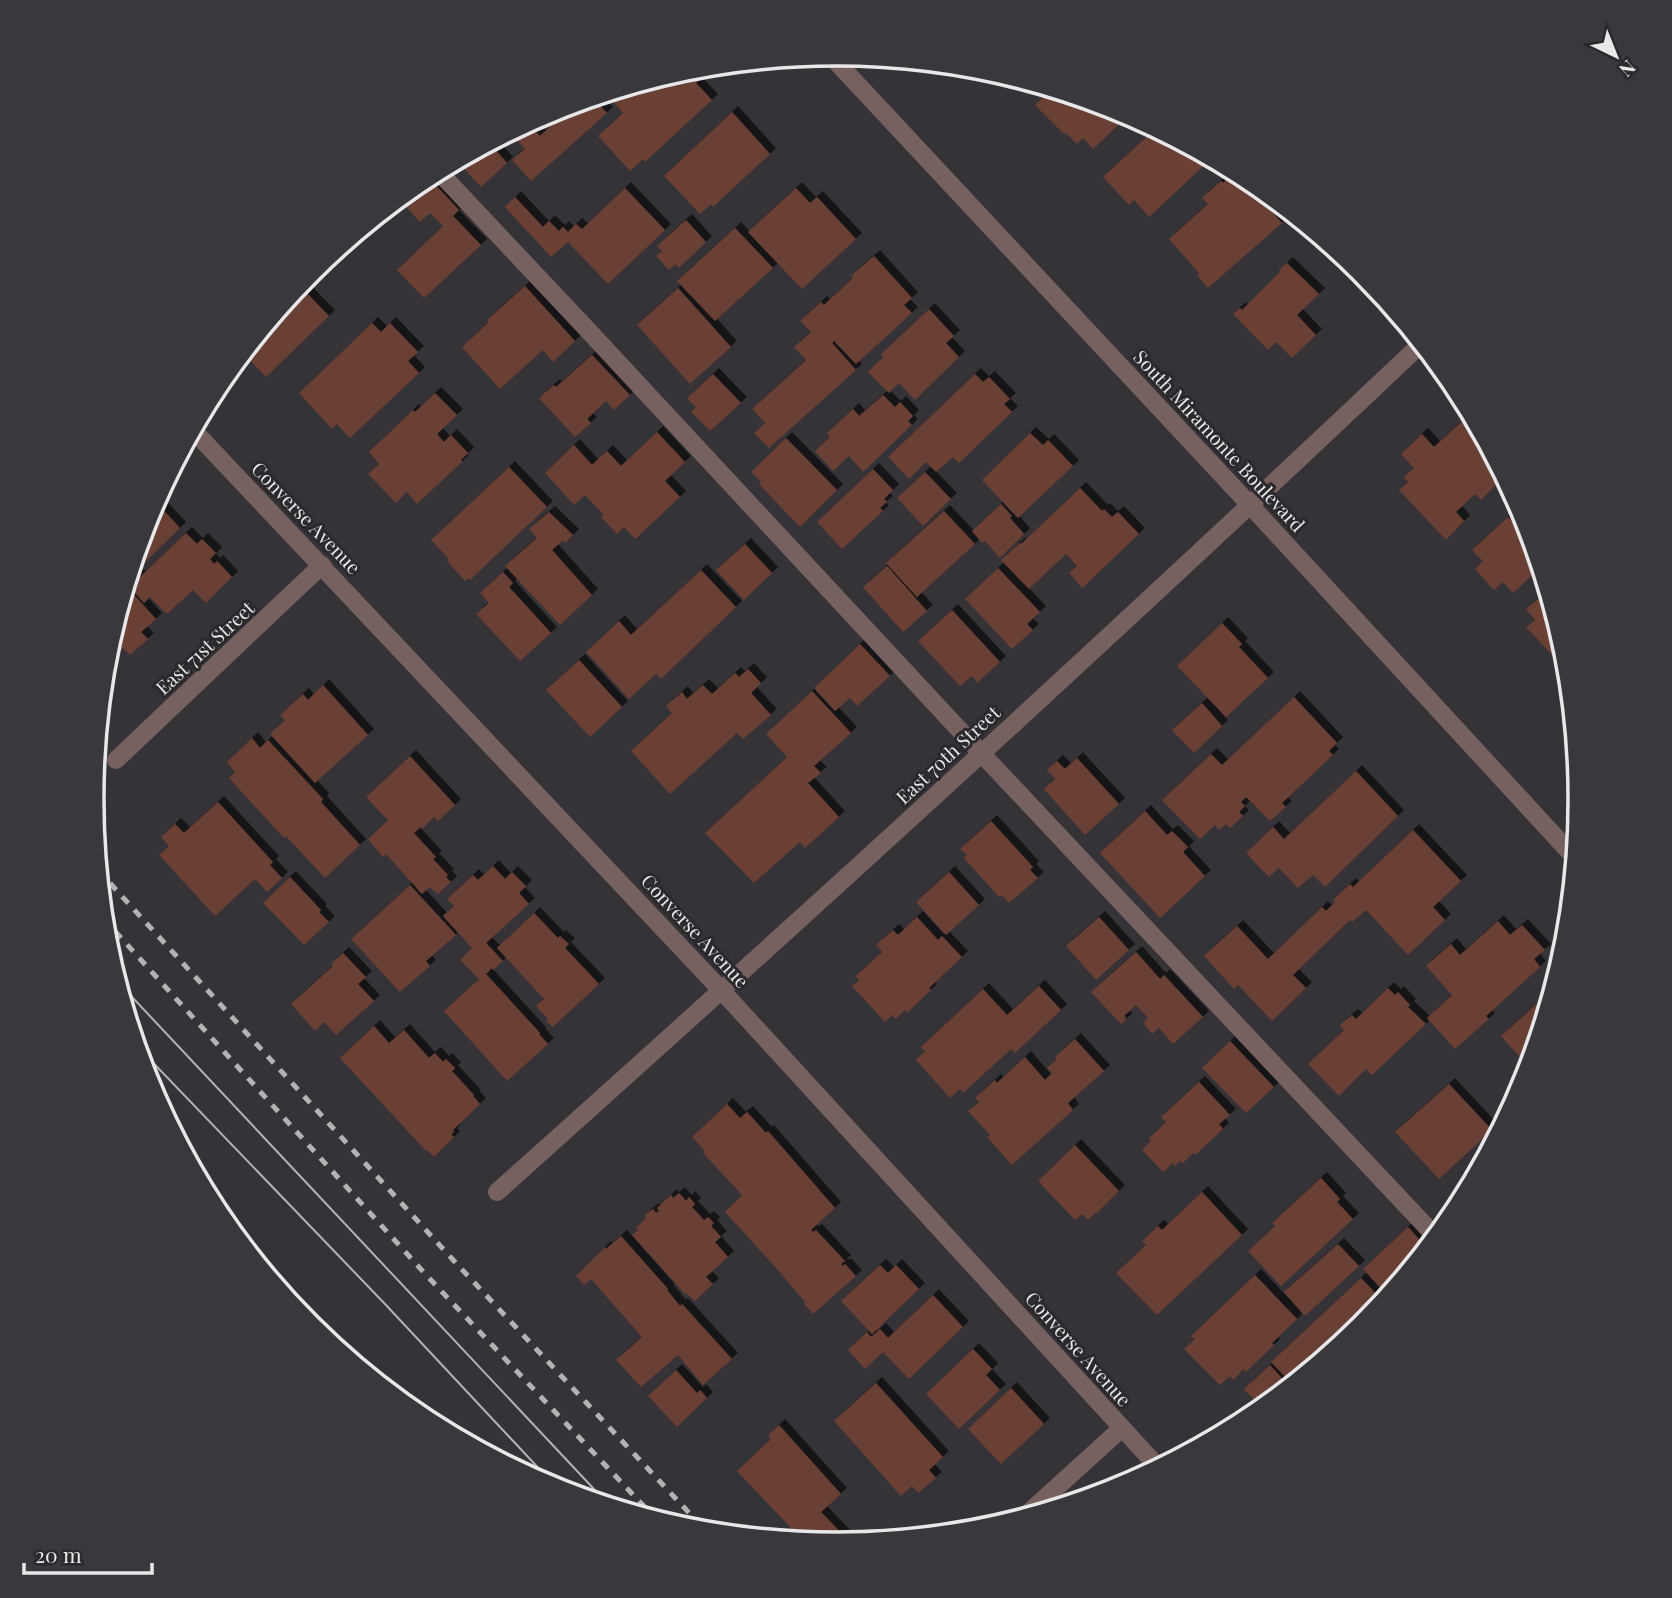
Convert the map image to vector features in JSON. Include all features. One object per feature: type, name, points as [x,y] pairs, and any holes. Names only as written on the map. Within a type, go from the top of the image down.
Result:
[{"type":"street","name":"South Miramonte Boulevard","points":[[840,66],[1567,849]]},
{"type":"street","points":[[446,180],[1428,1229]]},
{"type":"street","name":"East 70th Street","points":[[497,1192],[981,753],[1415,350]]},
{"type":"street","name":"Converse Avenue","points":[[200,437],[722,990],[1151,1460]]},
{"type":"street","name":"East 71st Street","points":[[116,760],[321,565]]},
{"type":"street","points":[[1040,1503],[1122,1428]]},
{"type":"building","points":[[700,80],[696,83],[712,100],[645,162],[643,159],[630,171],[598,136],[623,113],[613,101]]},
{"type":"building","points":[[1044,97],[1120,124],[1093,149],[1083,138],[1077,144],[1035,105]]},
{"type":"building","points":[[600,105],[607,113],[531,181],[512,160],[525,149],[517,140],[536,131],[540,136],[554,123]]},
{"type":"building","points":[[732,112],[770,154],[713,207],[711,204],[700,214],[664,176]]},
{"type":"building","points":[[1147,136],[1204,166],[1149,217],[1134,200],[1129,205],[1103,177]]},
{"type":"building","points":[[496,151],[507,163],[481,187],[464,169]]},
{"type":"building","points":[[1227,180],[1243,190],[1269,208],[1282,223],[1208,288],[1197,275],[1199,273],[1169,239],[1208,204],[1202,198],[1221,181],[1223,183]]},
{"type":"building","points":[[436,186],[459,210],[453,216],[481,245],[424,298],[397,270],[443,226],[430,213],[420,222],[406,207]]},
{"type":"building","points":[[625,188],[665,230],[608,284],[568,242],[551,257],[505,207],[515,197],[543,227],[549,221],[559,231],[563,227],[568,232],[576,224],[582,229]]},
{"type":"building","points":[[796,188],[810,203],[817,197],[856,239],[802,289],[748,232]]},
{"type":"building","points":[[686,220],[706,242],[679,268],[675,264],[669,270],[656,256],[662,251],[657,246]]},
{"type":"building","points":[[735,228],[773,268],[715,321],[677,281]]},
{"type":"building","points":[[874,256],[912,298],[904,305],[912,313],[856,364],[834,341],[832,343],[856,370],[769,448],[754,433],[765,423],[752,409],[806,360],[794,347],[811,332],[800,321],[821,302],[824,305]]},
{"type":"building","points":[[1287,263],[1319,294],[1297,315],[1316,335],[1292,358],[1276,342],[1268,350],[1233,314],[1240,308],[1242,310]]},
{"type":"building","points":[[525,286],[575,341],[553,362],[543,350],[500,389],[462,347]]},
{"type":"building","points":[[678,288],[731,347],[690,384],[637,325]]},
{"type":"building","points":[[307,293],[329,316],[266,377],[250,360]]},
{"type":"building","points":[[929,309],[954,336],[946,343],[959,357],[915,400],[899,383],[889,393],[868,372],[883,357],[881,354]]},
{"type":"building","points":[[372,323],[381,332],[390,323],[418,352],[408,361],[419,373],[350,438],[337,424],[332,429],[299,393]]},
{"type":"building","points":[[592,355],[630,395],[614,410],[606,401],[587,419],[591,423],[575,437],[539,398],[554,385],[556,387]]},
{"type":"building","points":[[713,374],[741,403],[710,431],[691,412],[696,407],[687,398]]},
{"type":"building","points":[[975,374],[983,382],[989,377],[1010,399],[1004,404],[1012,412],[959,463],[953,457],[936,472],[926,462],[909,479],[888,457]]},
{"type":"building","points":[[435,393],[457,415],[437,434],[444,442],[451,435],[468,453],[462,462],[417,504],[407,492],[396,503],[368,474],[379,464],[369,452]]},
{"type":"building","points":[[883,395],[895,407],[900,402],[913,416],[908,421],[912,425],[863,472],[849,456],[833,471],[815,451],[830,437],[827,433],[853,409],[859,416]]},
{"type":"building","points":[[1463,421],[1497,484],[1481,500],[1475,494],[1456,512],[1464,521],[1446,540],[1399,490],[1408,482],[1404,477],[1414,468],[1401,454],[1422,434],[1434,447]]},
{"type":"building","points":[[657,432],[685,462],[665,481],[680,497],[635,539],[624,527],[617,534],[585,495],[574,505],[545,473],[574,445],[592,465],[607,451],[621,466]]},
{"type":"building","points":[[1030,433],[1043,445],[1048,440],[1073,466],[1018,518],[982,480]]},
{"type":"building","points":[[786,438],[837,490],[800,527],[751,472]]},
{"type":"building","points":[[509,467],[547,507],[470,580],[468,578],[465,581],[431,540]]},
{"type":"building","points":[[873,469],[893,490],[884,499],[887,502],[880,508],[883,511],[842,549],[817,522]]},
{"type":"building","points":[[925,472],[951,499],[923,526],[897,498]]},
{"type":"building","points":[[1080,488],[1102,511],[1104,509],[1112,517],[1118,512],[1139,534],[1082,588],[1069,573],[1077,566],[1066,554],[1029,589],[1001,560]]},
{"type":"building","points":[[1001,504],[1024,534],[1000,558],[972,531]]},
{"type":"building","points":[[163,510],[180,528],[141,566]]},
{"type":"building","points":[[944,511],[975,544],[917,597],[886,563]]},
{"type":"building","points":[[549,512],[573,535],[552,550],[592,595],[560,625],[505,566],[537,538],[529,529]]},
{"type":"building","points":[[1508,517],[1515,525],[1533,574],[1513,593],[1503,582],[1494,590],[1475,569],[1483,561],[1472,550]]},
{"type":"building","points":[[186,533],[197,544],[202,539],[216,553],[210,559],[214,564],[217,561],[232,577],[206,603],[193,590],[167,614],[150,597],[144,603],[134,591],[140,577]]},
{"type":"building","points":[[745,544],[772,573],[744,600],[716,570]]},
{"type":"building","points":[[887,566],[927,611],[903,632],[863,587]]},
{"type":"building","points":[[998,568],[1040,612],[1027,624],[1033,630],[1012,649],[965,599]]},
{"type":"building","points":[[701,570],[736,607],[661,679],[656,674],[629,699],[586,652],[619,621],[631,635]]},
{"type":"building","points":[[503,572],[513,583],[509,587],[551,633],[520,661],[476,614],[489,603],[480,593]]},
{"type":"building","points":[[133,594],[156,619],[141,632],[148,639],[130,655],[123,648],[119,652]]},
{"type":"building","points":[[1540,597],[1554,657],[1526,627],[1535,620],[1526,609]]},
{"type":"building","points":[[952,610],[1000,662],[977,683],[972,676],[960,686],[918,641]]},
{"type":"building","points":[[1222,623],[1242,644],[1239,647],[1268,678],[1226,717],[1177,666]]},
{"type":"building","points":[[860,644],[890,676],[857,706],[850,698],[835,711],[814,688]]},
{"type":"building","points":[[579,660],[622,707],[590,737],[546,690]]},
{"type":"building","points":[[748,669],[761,683],[751,693],[771,715],[743,739],[737,733],[670,794],[631,751],[672,713],[666,706],[682,692],[687,699],[703,685],[712,694],[735,673],[739,677]]},
{"type":"building","points":[[323,685],[368,735],[315,783],[270,734],[285,720],[280,715],[303,694],[308,700]]},
{"type":"building","points":[[812,691],[851,733],[814,766],[821,773],[808,783],[839,817],[805,848],[800,842],[754,883],[705,833],[787,757],[766,734]]},
{"type":"building","points":[[1294,697],[1337,743],[1329,751],[1333,755],[1282,803],[1286,807],[1270,821],[1246,797],[1241,802],[1245,806],[1239,812],[1243,816],[1230,828],[1226,824],[1219,830],[1215,825],[1200,839],[1162,800],[1211,754],[1222,765]]},
{"type":"building","points":[[1202,703],[1222,726],[1194,753],[1172,730]]},
{"type":"building","points":[[252,738],[260,748],[268,740],[323,799],[321,802],[360,845],[325,878],[229,778],[235,772],[227,762]]},
{"type":"building","points":[[410,756],[455,805],[438,821],[434,817],[414,833],[436,857],[433,859],[451,882],[438,894],[430,887],[422,894],[386,854],[383,857],[368,839],[388,820],[366,797]]},
{"type":"building","points":[[1077,758],[1119,804],[1085,835],[1044,789],[1055,779],[1047,770],[1057,761],[1065,769]]},
{"type":"building","points":[[1356,771],[1398,816],[1325,887],[1313,875],[1298,888],[1279,868],[1269,877],[1246,853],[1273,827],[1284,839]]},
{"type":"building","points":[[218,802],[273,862],[270,865],[282,878],[267,892],[255,879],[215,916],[159,855],[169,846],[161,837],[175,824],[184,833]]},
{"type":"building","points":[[1145,811],[1167,835],[1172,831],[1188,847],[1183,852],[1205,876],[1160,918],[1100,853]]},
{"type":"building","points":[[991,821],[1033,867],[1030,870],[1038,878],[1009,903],[1002,895],[999,897],[964,858],[967,855],[960,849]]},
{"type":"building","points":[[1413,830],[1461,881],[1433,907],[1445,920],[1408,955],[1366,910],[1352,922],[1350,920],[1293,975],[1306,988],[1272,1021],[1238,985],[1234,989],[1204,956],[1237,926],[1268,959],[1322,907],[1326,911],[1350,884],[1353,887]]},
{"type":"building","points":[[493,866],[505,879],[512,872],[526,886],[519,893],[529,904],[486,943],[503,961],[486,974],[548,1044],[507,1081],[444,1011],[479,979],[460,960],[472,948],[443,916],[454,906],[447,899],[473,875],[478,880]]},
{"type":"building","points":[[949,872],[979,905],[946,935],[916,902]]},
{"type":"building","points":[[290,877],[329,922],[304,945],[263,903]]},
{"type":"building","points":[[410,885],[456,935],[426,961],[430,966],[400,992],[351,939]]},
{"type":"building","points":[[534,913],[558,938],[560,936],[569,944],[565,948],[599,984],[553,1027],[536,1006],[544,999],[497,948]]},
{"type":"building","points":[[917,917],[938,940],[942,936],[962,957],[907,1013],[905,1010],[896,1019],[892,1015],[885,1022],[852,986],[859,980],[856,976],[882,952],[876,945],[893,930],[898,935]]},
{"type":"building","points":[[1099,917],[1129,950],[1096,980],[1066,946]]},
{"type":"building","points":[[1498,921],[1510,935],[1522,925],[1545,950],[1534,959],[1540,967],[1486,1016],[1489,1019],[1455,1049],[1427,1018],[1452,995],[1426,966],[1451,944],[1460,955]]},
{"type":"building","points":[[1136,952],[1160,979],[1164,975],[1203,1017],[1173,1044],[1159,1028],[1152,1034],[1143,1023],[1148,1018],[1136,1005],[1124,1016],[1126,1020],[1121,1024],[1091,992]]},
{"type":"building","points":[[343,953],[366,977],[358,984],[374,1001],[336,1035],[324,1022],[315,1031],[291,1004],[333,966],[331,964]]},
{"type":"building","points":[[1039,986],[1061,1010],[1015,1053],[1011,1049],[963,1093],[960,1089],[950,1098],[916,1060],[925,1051],[921,1047],[983,989],[1007,1015]]},
{"type":"building","points":[[1388,988],[1395,995],[1398,992],[1410,1005],[1408,1007],[1426,1024],[1372,1075],[1366,1069],[1339,1096],[1308,1064],[1344,1030],[1340,1025],[1352,1015],[1356,1019]]},
{"type":"building","points":[[1540,1000],[1521,1058],[1501,1036]]},
{"type":"building","points":[[374,1026],[389,1043],[404,1030],[429,1058],[435,1053],[443,1062],[446,1059],[455,1068],[452,1071],[480,1104],[453,1130],[451,1134],[454,1137],[434,1157],[340,1058]]},
{"type":"building","points":[[1075,1039],[1104,1071],[1068,1103],[1073,1110],[1012,1165],[968,1111],[979,1102],[975,1098],[995,1080],[997,1083],[1025,1057],[1045,1080],[1052,1073],[1047,1068],[1057,1059],[1055,1057]]},
{"type":"building","points":[[1230,1041],[1274,1087],[1246,1113],[1202,1068]]},
{"type":"building","points":[[1199,1082],[1230,1115],[1219,1124],[1223,1129],[1195,1155],[1193,1153],[1183,1163],[1180,1161],[1175,1166],[1173,1163],[1163,1172],[1142,1150],[1151,1140],[1149,1138],[1166,1122],[1161,1117]]},
{"type":"building","points":[[1449,1084],[1490,1128],[1486,1135],[1439,1179],[1395,1132]]},
{"type":"building","points":[[727,1104],[740,1118],[747,1112],[766,1133],[768,1131],[835,1208],[811,1230],[816,1230],[845,1261],[841,1264],[845,1264],[856,1276],[813,1314],[777,1269],[725,1212],[742,1195],[703,1153],[705,1151],[692,1137]]},
{"type":"building","points":[[1075,1145],[1119,1191],[1088,1220],[1082,1214],[1075,1220],[1038,1181]]},
{"type":"building","points":[[1321,1178],[1340,1199],[1337,1202],[1353,1219],[1281,1286],[1248,1251],[1275,1226],[1272,1223]]},
{"type":"building","points":[[1202,1192],[1242,1235],[1157,1315],[1116,1273],[1146,1245],[1142,1241],[1158,1226],[1162,1230]]},
{"type":"building","points":[[679,1193],[686,1201],[689,1197],[695,1204],[692,1207],[704,1220],[708,1217],[714,1223],[711,1226],[721,1237],[715,1242],[728,1257],[706,1277],[713,1284],[695,1301],[685,1294],[632,1235],[646,1218],[644,1216],[653,1209],[656,1213],[659,1211],[657,1208],[671,1195],[673,1198]]},
{"type":"building","points":[[1408,1227],[1420,1241],[1381,1289],[1363,1269]]},
{"type":"building","points":[[621,1236],[680,1306],[682,1304],[732,1359],[703,1385],[678,1355],[641,1387],[616,1360],[642,1337],[591,1279],[584,1285],[576,1276],[605,1247],[606,1249]]},
{"type":"building","points":[[1338,1244],[1359,1266],[1305,1316],[1284,1292]]},
{"type":"building","points":[[880,1265],[888,1273],[896,1265],[919,1289],[872,1334],[841,1301]]},
{"type":"building","points":[[1255,1275],[1297,1319],[1246,1372],[1244,1369],[1233,1380],[1230,1376],[1220,1385],[1184,1349],[1195,1339],[1191,1336]]},
{"type":"building","points":[[1361,1278],[1376,1294],[1319,1350],[1285,1377],[1271,1362]]},
{"type":"building","points":[[933,1295],[963,1327],[909,1379],[883,1352],[865,1369],[848,1350],[867,1332],[871,1337],[880,1329],[888,1338]]},
{"type":"building","points":[[973,1349],[992,1369],[986,1375],[1000,1390],[959,1429],[926,1394]]},
{"type":"building","points":[[1270,1365],[1283,1379],[1254,1400],[1244,1389]]},
{"type":"building","points":[[676,1370],[697,1393],[700,1390],[707,1398],[677,1427],[648,1396]]},
{"type":"building","points":[[876,1383],[943,1457],[929,1470],[936,1478],[918,1493],[912,1486],[901,1496],[834,1421]]},
{"type":"building","points":[[1011,1388],[1044,1424],[1001,1464],[968,1429]]},
{"type":"building","points":[[779,1425],[841,1494],[821,1512],[840,1532],[789,1530],[791,1528],[737,1471],[771,1439],[768,1435]]},
{"type":"tram line","points":[[130,995],[596,1491]]},
{"type":"tram line","points":[[153,1062],[538,1468]]},
{"type":"railway","points":[[109,882],[455,1262],[693,1517]]},
{"type":"railway","points":[[116,933],[428,1277],[644,1506]]}]
